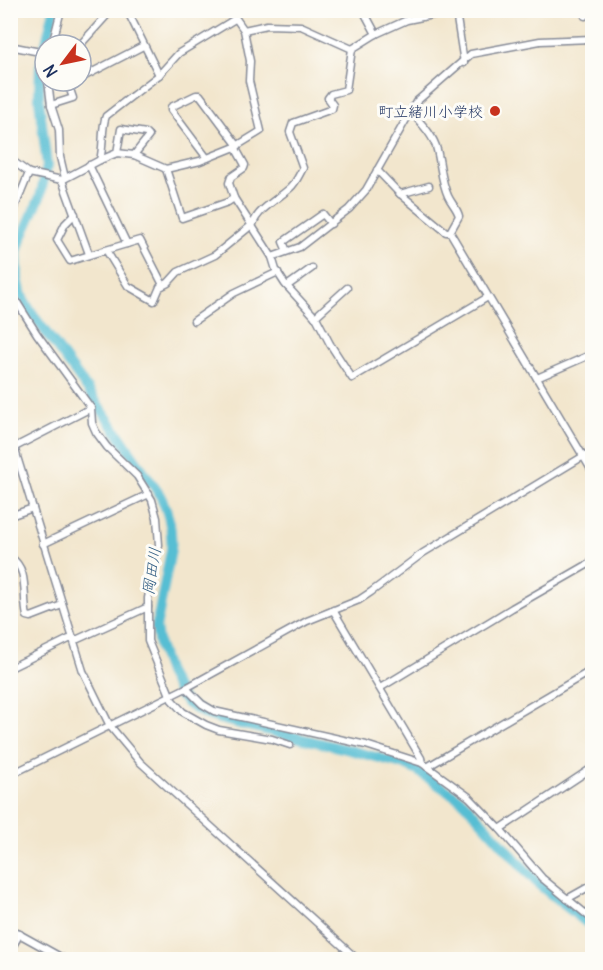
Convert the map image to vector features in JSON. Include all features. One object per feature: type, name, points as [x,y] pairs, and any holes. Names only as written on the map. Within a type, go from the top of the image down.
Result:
[{"type":"street","points":[[55,33],[61,10]]},
{"type":"street","points":[[91,33],[108,14],[115,10]]},
{"type":"street","points":[[127,10],[159,75]]},
{"type":"street","points":[[10,159],[29,173],[61,179],[117,153],[134,155],[166,169],[236,147],[261,131],[249,81],[250,61],[244,30],[230,10]]},
{"type":"street","points":[[363,10],[376,34]]},
{"type":"street","points":[[583,10],[585,16],[592,12]]},
{"type":"street","points":[[106,250],[128,286],[154,301],[163,285],[178,272],[215,255],[253,224],[254,220],[270,204],[292,187],[303,168],[290,132],[291,127],[293,123],[332,109],[333,105],[328,98],[331,94],[346,90],[352,49],[376,34],[407,20],[447,11],[450,14],[459,11],[464,63]]},
{"type":"street","points":[[100,160],[104,146],[106,117],[159,75],[179,53],[235,19]]},
{"type":"street","points":[[244,30],[267,25],[301,26],[352,49]]},
{"type":"street","points":[[272,257],[300,247],[349,209],[366,190],[422,97],[464,63],[471,54],[540,40],[592,39]]},
{"type":"street","points":[[10,46],[33,51]]},
{"type":"street","points":[[93,72],[143,46]]},
{"type":"street","points":[[50,93],[59,130],[61,179],[89,254]]},
{"type":"street","points":[[51,105],[73,98],[72,93]]},
{"type":"street","points":[[207,158],[171,110],[171,107],[196,95],[200,95],[236,147],[244,165],[244,168],[231,177],[229,183],[234,198],[253,224],[287,286],[315,317],[352,378],[488,297]]},
{"type":"street","points":[[411,112],[426,129],[437,149],[440,172],[448,197],[459,213],[450,232],[592,471]]},
{"type":"street","points":[[117,153],[121,129],[146,133],[149,136],[134,155]]},
{"type":"street","points":[[90,165],[128,244]]},
{"type":"street","points":[[166,169],[182,218],[234,198]]},
{"type":"street","points":[[377,170],[400,194],[446,232],[449,232]]},
{"type":"street","points":[[10,219],[29,173]]},
{"type":"street","points":[[400,194],[429,186]]},
{"type":"street","points":[[75,214],[65,224],[57,240],[70,261],[140,240],[163,285]]},
{"type":"street","points":[[287,251],[283,242],[323,214],[332,224]]},
{"type":"street","points":[[287,286],[312,268]]},
{"type":"street","points":[[194,321],[234,293],[278,272]]},
{"type":"street","points":[[10,285],[15,299],[37,334],[91,408],[92,423],[96,432],[107,447],[137,476],[155,508],[159,535],[158,552],[149,589],[148,641],[175,705],[206,725],[219,730],[272,739],[290,745]]},
{"type":"street","points":[[315,317],[347,288]]},
{"type":"street","points":[[537,378],[592,354]]},
{"type":"street","points":[[15,447],[91,408]]},
{"type":"street","points":[[10,434],[87,681],[111,726],[140,762],[358,960]]},
{"type":"street","points":[[10,775],[171,696],[307,621],[349,605],[371,592],[423,553],[592,451]]},
{"type":"street","points":[[43,544],[149,494]]},
{"type":"street","points":[[10,516],[33,508]]},
{"type":"street","points":[[10,550],[22,575],[27,616],[31,617],[62,605]]},
{"type":"street","points":[[380,688],[592,562]]},
{"type":"street","points":[[10,668],[69,639],[74,639],[148,607]]},
{"type":"street","points":[[333,610],[424,765]]},
{"type":"street","points":[[424,765],[592,669]]},
{"type":"street","points":[[186,688],[202,704],[214,711],[366,745],[424,765],[469,798],[500,829],[542,878],[592,919]]},
{"type":"street","points":[[500,829],[592,768]]},
{"type":"street","points":[[567,899],[592,885]]},
{"type":"street","points":[[10,929],[66,960]]},
{"type":"street","points":[[10,950],[20,934]]},
{"type":"waterway","name":"岡田川","points":[[54,10],[40,67],[39,99],[47,166],[40,197],[17,252],[18,278],[22,296],[31,312],[88,390],[160,495],[166,508],[171,529],[171,550],[156,628],[168,673],[181,697],[204,714],[219,719],[346,749],[402,764],[418,771],[464,802],[538,884],[592,927]]},
{"type":"place","name":"町立緒川小学校","points":[[495,111]]}]
